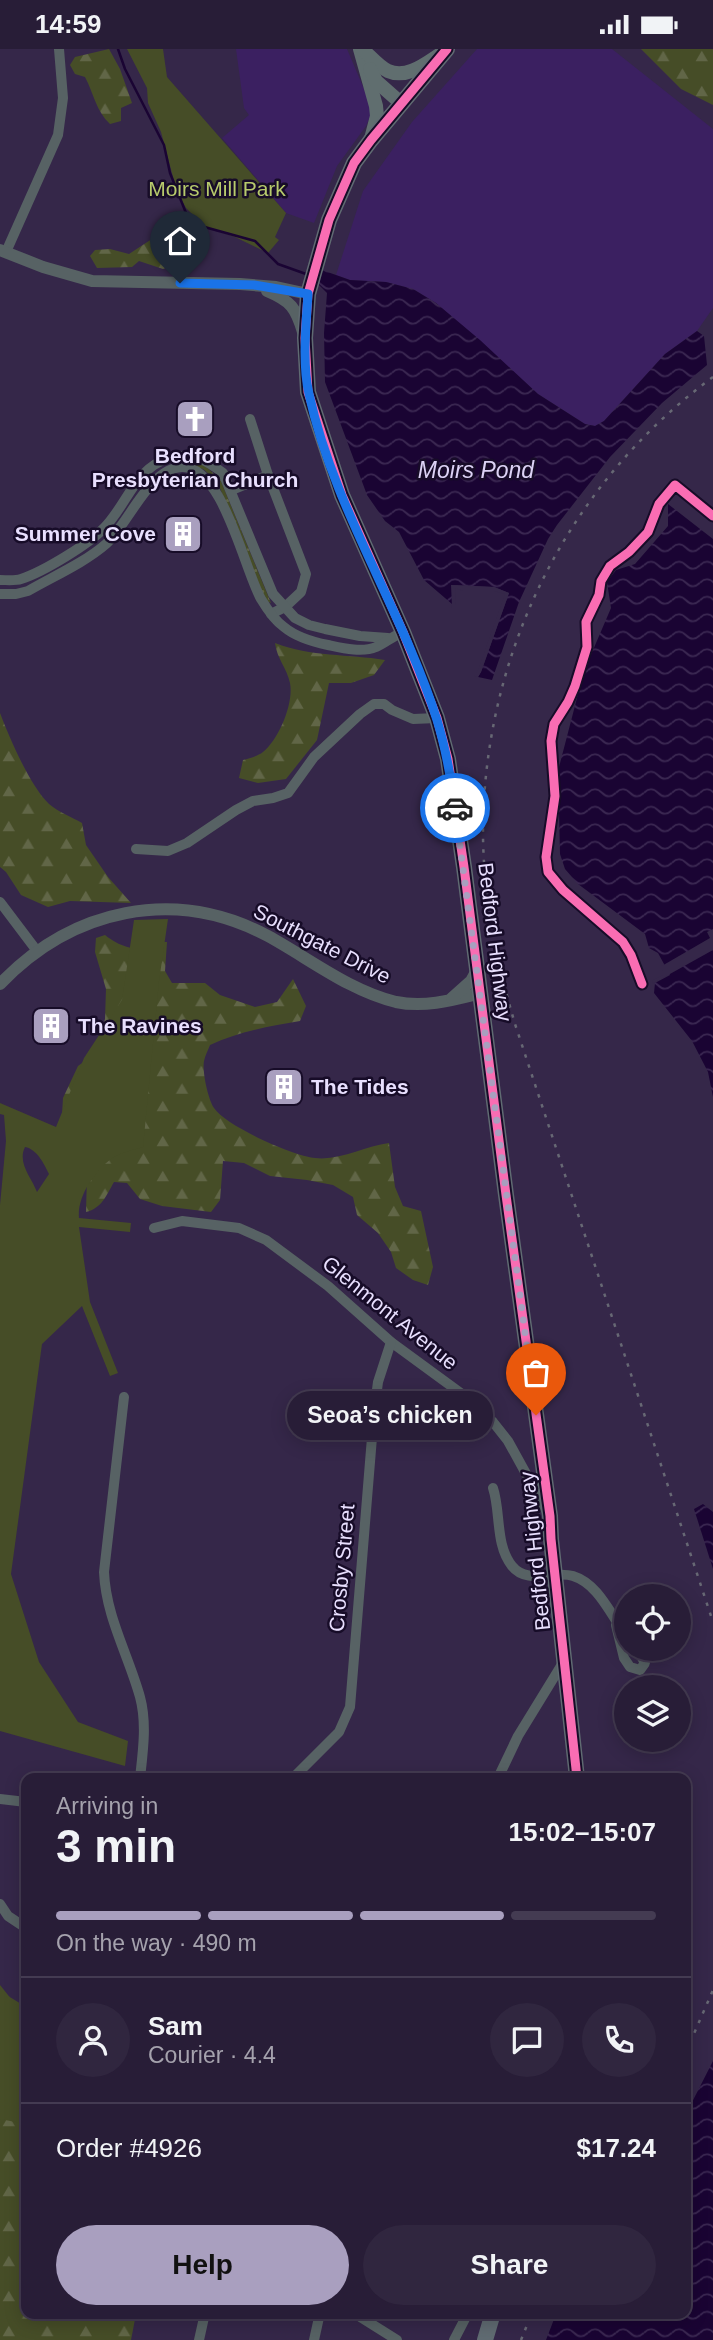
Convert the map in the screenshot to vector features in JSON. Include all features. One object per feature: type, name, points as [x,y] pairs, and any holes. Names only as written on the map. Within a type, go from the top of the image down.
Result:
[{"type":"main road","points":[[361,49],[387,71],[403,73],[420,68],[446,50]]},
{"type":"main road","points":[[361,49],[376,81],[402,104]]},
{"type":"main road","points":[[361,49],[376,106],[377,116],[371,140]]},
{"type":"main road","name":"Bedford Highway","points":[[446,50],[371,140],[346,181],[330,221],[310,289],[305,338],[308,392],[342,495],[396,635],[437,719],[448,759],[550,1516],[576,1773]]},
{"type":"main road","points":[[485,2340],[491,2319]]},
{"type":"street","points":[[59,49],[63,98],[58,135],[3,251],[43,267],[92,281],[310,289]]},
{"type":"street","points":[[254,285],[288,302],[297,311],[305,338]]},
{"type":"street","points":[[250,419],[306,574],[301,591],[285,607],[271,614]]},
{"type":"street","points":[[0,580],[20,580],[93,538],[106,527],[141,476],[158,461],[183,454],[206,460],[223,473],[273,594],[295,618],[309,625],[360,636],[396,635]]},
{"type":"street","points":[[0,594],[28,591],[102,547],[116,535],[151,484],[167,472],[183,467],[204,475],[219,497],[260,597],[285,629],[311,641],[345,648],[375,648],[396,635]]},
{"type":"street","points":[[232,490],[268,474]]},
{"type":"street","points":[[136,849],[167,851],[187,843],[244,806],[288,793],[314,757],[374,704],[384,704],[413,719],[437,719]]},
{"type":"street","points":[[0,902],[37,951]]},
{"type":"street","name":"Southgate Drive","points":[[0,984],[48,942],[85,925],[128,911],[173,910],[207,914],[238,922],[266,935],[339,978],[375,995],[399,1002],[446,1002],[481,993]]},
{"type":"street","points":[[446,1002],[463,990],[477,970]]},
{"type":"street","name":"Glenmont Avenue","points":[[154,1228],[182,1221],[239,1228],[265,1240],[328,1286],[391,1342],[462,1394],[493,1422],[508,1441],[550,1516]]},
{"type":"street","name":"Crosby Street","points":[[298,1773],[339,1732],[350,1707],[374,1413],[378,1382],[391,1342]]},
{"type":"street","points":[[124,1397],[104,1571],[111,1621],[140,1698],[144,1722],[140,1773]]},
{"type":"street","points":[[493,1488],[502,1542],[510,1564],[524,1574],[573,1576],[589,1584],[605,1602],[614,1619]]},
{"type":"street","points":[[500,1773],[518,1736],[564,1661]]},
{"type":"street","points":[[626,1661],[630,1667],[640,1670],[644,1661]]},
{"type":"street","points":[[0,1800],[21,1802]]},
{"type":"street","points":[[0,1904],[8,1916],[21,1925]]},
{"type":"street","points":[[199,2340],[204,2319]]},
{"type":"street","points":[[314,2340],[319,2319]]},
{"type":"street","points":[[364,2319],[397,2340]]},
{"type":"street","points":[[454,2340],[465,2319]]},
{"type":"shaded area","points":[[236,49],[347,49],[370,103],[371,115],[337,166],[314,223],[286,213],[222,138],[249,115],[244,108]]},
{"type":"shaded area","points":[[477,49],[612,49],[713,129],[713,308],[697,331],[665,354],[604,421],[595,426],[585,424],[538,394],[436,303],[413,289],[386,282],[350,280],[336,275],[363,191],[412,122]]},
{"type":"green space","points":[[109,49],[120,69],[132,103],[121,108],[121,121],[110,124],[98,108],[85,77],[75,74],[70,65],[75,57]]},
{"type":"green space","name":"Moirs Mill Park","points":[[127,49],[163,49],[167,77],[286,213],[275,237],[279,240],[268,253],[235,237],[205,227],[186,208],[177,192],[161,132],[148,103],[147,88]]},
{"type":"green space","points":[[641,49],[713,49],[713,105],[681,89]]},
{"type":"green space","points":[[169,224],[178,230],[182,262],[163,269],[139,261],[132,267],[97,268],[90,256],[95,250],[110,249],[129,254],[158,235]]},
{"type":"green space","points":[[191,461],[205,466],[220,479],[271,603],[266,601],[217,481],[203,469],[190,465]]},
{"type":"green space","points":[[275,643],[316,653],[385,660],[374,675],[351,683],[329,683],[317,740],[286,779],[258,783],[239,778],[243,760],[259,755],[275,739],[290,700],[290,683]]},
{"type":"green space","points":[[0,713],[14,748],[35,786],[49,804],[82,823],[86,845],[108,877],[131,903],[70,901],[48,907],[21,895],[0,867]]},
{"type":"green space","points":[[168,919],[159,981],[143,1147],[118,1155],[105,1164],[88,1185],[79,1210],[79,1218],[131,1223],[130,1232],[79,1227],[90,1302],[118,1373],[110,1376],[82,1306],[42,1344],[11,1574],[39,1662],[78,1722],[128,1741],[125,1766],[0,1731],[0,1205],[6,1141],[0,1103],[56,1127],[84,1058],[122,1000],[134,920]],"holes":[[[25,1147],[40,1157],[49,1174],[37,1192],[23,1159]]]},
{"type":"green space","points":[[105,935],[121,945],[151,951],[155,942],[167,942],[165,971],[172,983],[205,983],[220,995],[255,1007],[277,1002],[293,979],[306,1006],[300,1021],[242,1033],[210,1045],[204,1066],[212,1104],[221,1115],[245,1131],[305,1156],[334,1157],[389,1143],[395,1187],[403,1206],[421,1211],[433,1267],[428,1285],[413,1280],[396,1268],[391,1252],[378,1233],[357,1215],[353,1197],[333,1185],[270,1176],[244,1163],[223,1161],[220,1200],[211,1212],[162,1206],[140,1199],[127,1183],[114,1182],[100,1204],[86,1212],[87,1176],[62,1115],[63,1098],[78,1066],[96,1053],[105,1019],[106,989],[95,952],[96,938]]},
{"type":"green space","points":[[0,1985],[21,2010],[21,2123],[0,2119]]},
{"type":"green space","points":[[0,1991],[21,2004],[21,2319],[135,2319],[131,2340],[0,2340]]},
{"type":"water","name":"Moirs Pond","points":[[322,270],[350,280],[386,282],[413,289],[436,303],[538,394],[585,424],[595,426],[604,421],[665,354],[697,331],[704,336],[707,365],[662,403],[610,457],[548,539],[519,602],[492,680],[478,677],[509,593],[494,587],[452,585],[452,604],[424,580],[399,532],[385,521],[367,495],[325,382],[324,333],[327,293],[319,285]]},
{"type":"water","points":[[668,504],[713,539],[713,1097],[708,1072],[692,1041],[654,993],[655,983],[670,975],[658,953],[649,948],[645,934],[578,884],[565,869],[560,854],[558,771],[584,671],[611,608],[607,582],[616,570],[635,564],[668,526]]},
{"type":"water","points":[[703,1504],[713,1512],[713,1569],[694,1509]]},
{"type":"water","points":[[713,2061],[713,2340],[546,2340],[554,2319],[691,2319],[691,2104]]},
{"type":"pier","points":[[451,585],[494,587],[509,593],[478,677],[474,676],[505,594],[455,588],[456,605],[452,608]]},
{"type":"pier","points":[[713,929],[713,950],[652,984],[653,980],[665,974],[660,967],[710,938],[707,932]]},
{"type":"waterway","points":[[118,49],[125,69],[164,145],[170,173],[190,223],[255,241],[278,264],[306,274]]},
{"type":"railway","points":[[713,377],[661,420],[615,469],[576,522],[543,579],[517,640],[498,704],[487,770],[483,837],[493,932],[515,1024],[713,1622]]},
{"type":"railway","points":[[691,2041],[713,1990]]},
{"type":"railway","points":[[521,2340],[530,2319]]},
{"type":"cycle path","points":[[447,49],[354,163],[329,220],[308,294],[305,338],[308,392],[342,495],[403,632],[437,718],[448,759],[550,1516],[576,1773]]},
{"type":"cycle path","points":[[642,984],[623,942],[563,890],[548,872],[546,857],[555,796],[551,741],[554,724],[575,686],[587,647],[586,622],[599,595],[601,581],[610,566],[629,552],[648,532],[659,504],[675,485],[713,516]]},
{"type":"way so far","points":[[455,808],[536,1415]]},
{"type":"place","name":"Bedford Presbyterian Church","points":[[195,419]]},
{"type":"place","name":"Summer Cove","points":[[183,534]]},
{"type":"place","name":"The Ravines","points":[[51,1026]]},
{"type":"place","name":"The Tides","points":[[284,1087]]},
{"type":"place","name":"Seoa’s chicken","points":[[536,1415]]},
{"type":"route","points":[[180,283],[254,285],[308,294],[305,338],[308,392],[342,495],[403,632],[437,719],[448,759],[455,808]]}]
